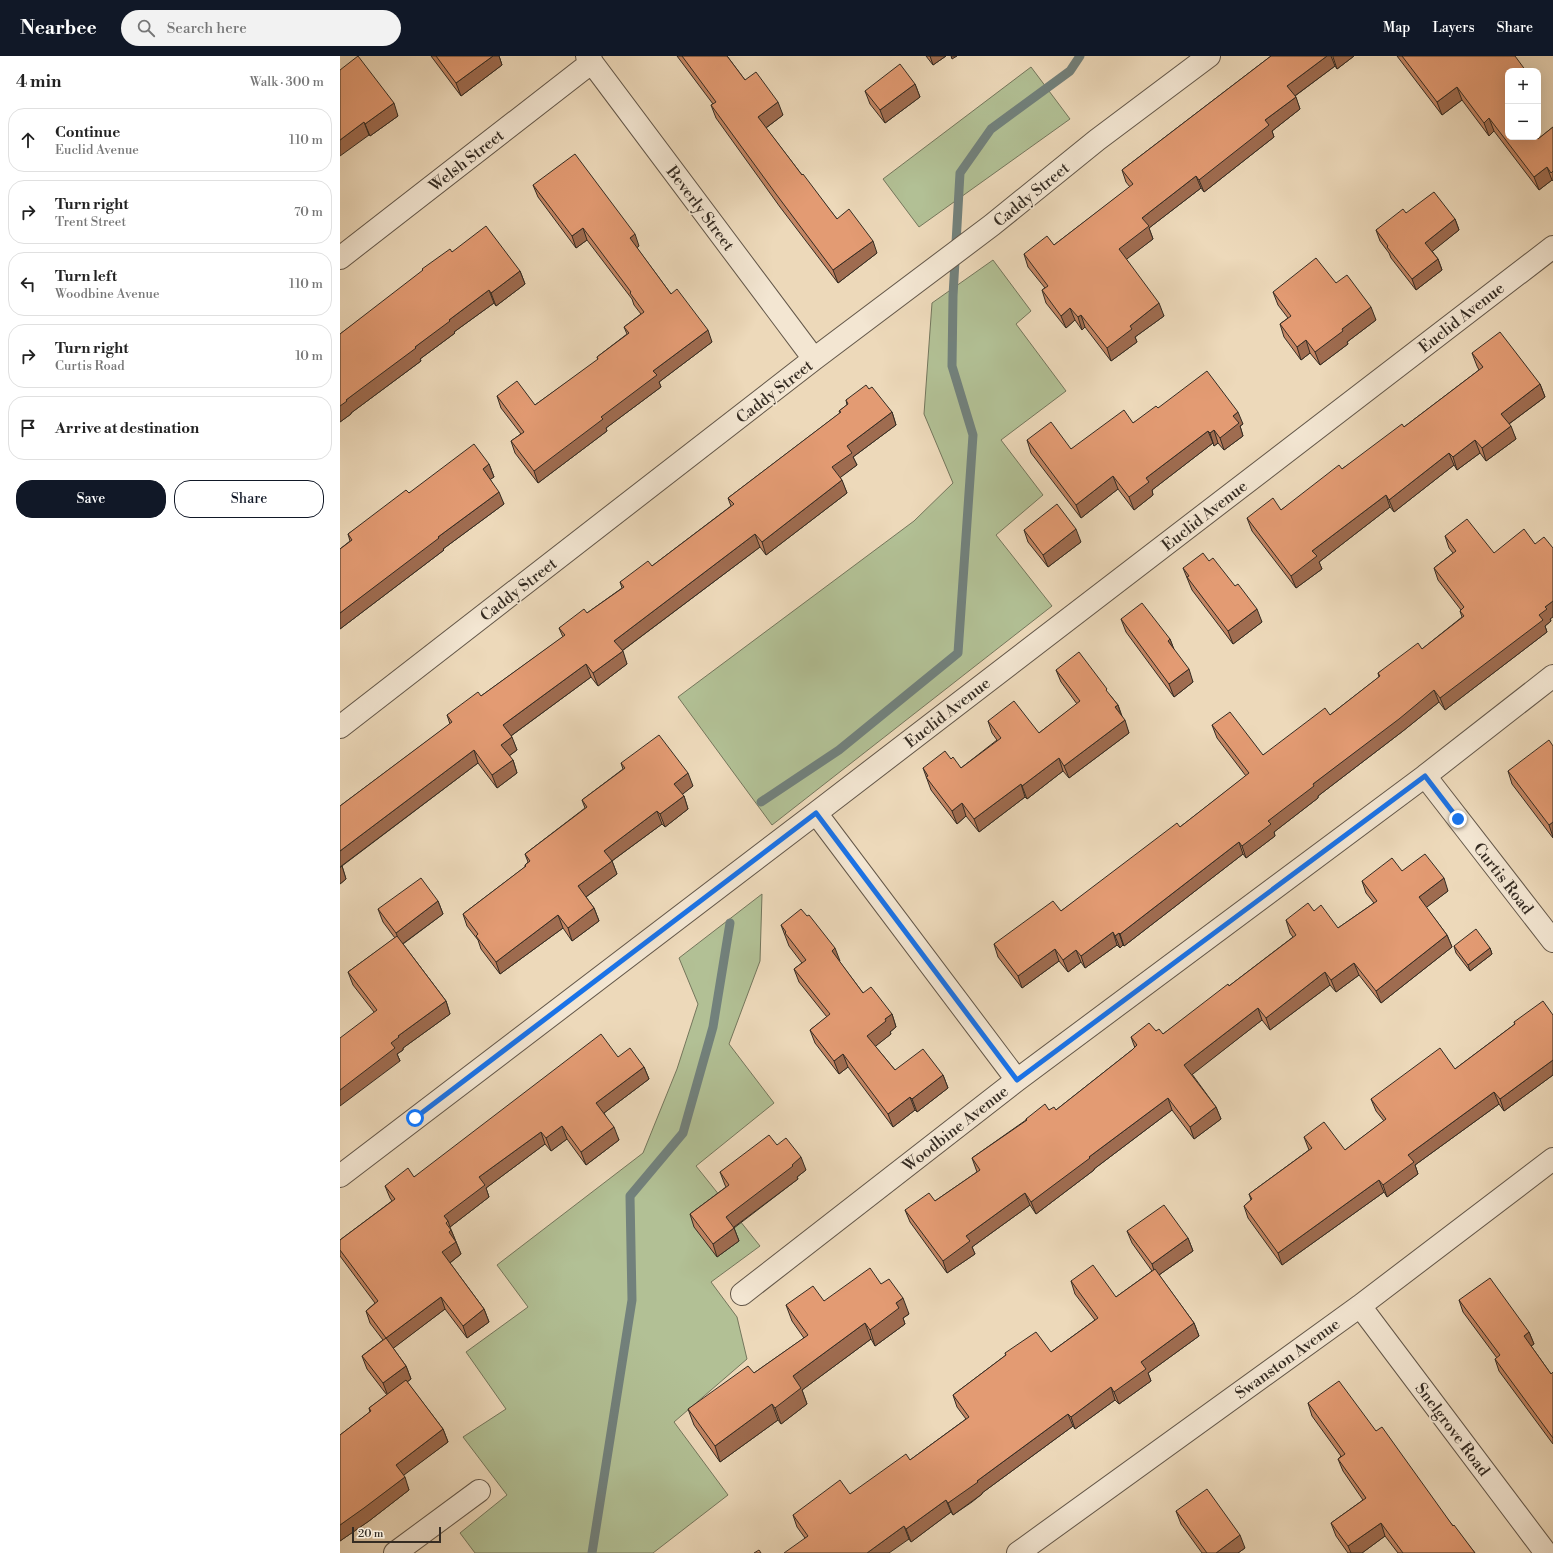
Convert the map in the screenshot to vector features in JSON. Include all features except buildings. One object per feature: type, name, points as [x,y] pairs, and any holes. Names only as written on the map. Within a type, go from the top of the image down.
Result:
[{"type":"street","name":"Caddy Street","points":[[340,727],[814,359],[992,225],[1097,140],[1209,56]]},
{"type":"street","name":"Welsh Street","points":[[340,258],[590,59]]},
{"type":"street","name":"Beverly Street","points":[[590,59],[814,359]]},
{"type":"street","name":"Euclid Avenue","points":[[340,1176],[816,813],[1553,247]]},
{"type":"street","name":"Woodbine Avenue","points":[[742,1294],[1017,1080],[1425,776],[1553,676]]},
{"type":"street","name":"Curtis Road","points":[[1425,776],[1553,941]]},
{"type":"street","points":[[816,813],[1017,1080]]},
{"type":"street","name":"Swanston Avenue","points":[[1018,1553],[1360,1306],[1553,1159]]},
{"type":"street","name":"Snelgrove Road","points":[[1360,1306],[1546,1553]]},
{"type":"street","points":[[395,1553],[479,1491]]},
{"type":"green space","points":[[1031,67],[1070,119],[919,227],[883,179]]},
{"type":"green space","points":[[993,260],[1031,311],[1016,324],[1066,391],[1001,440],[1043,495],[996,535],[1052,606],[772,825],[678,697],[914,521],[953,483],[924,414],[932,303]]},
{"type":"green space","points":[[762,894],[760,961],[729,1044],[774,1103],[696,1166],[760,1246],[711,1282],[737,1317],[747,1359],[674,1422],[728,1495],[653,1553],[475,1553],[460,1533],[507,1495],[463,1437],[506,1409],[466,1352],[528,1307],[497,1265],[643,1153],[677,1069],[698,1004],[679,958]]},
{"type":"waterway","points":[[761,802],[839,750],[958,653],[973,435],[952,366],[953,296],[960,173],[991,129],[1070,71],[1080,56]]},
{"type":"waterway","points":[[592,1553],[632,1300],[630,1196],[683,1133],[713,1027],[730,923]]},
{"type":"route","points":[[415,1118],[816,813],[1017,1080],[1425,776],[1458,819]]}]
